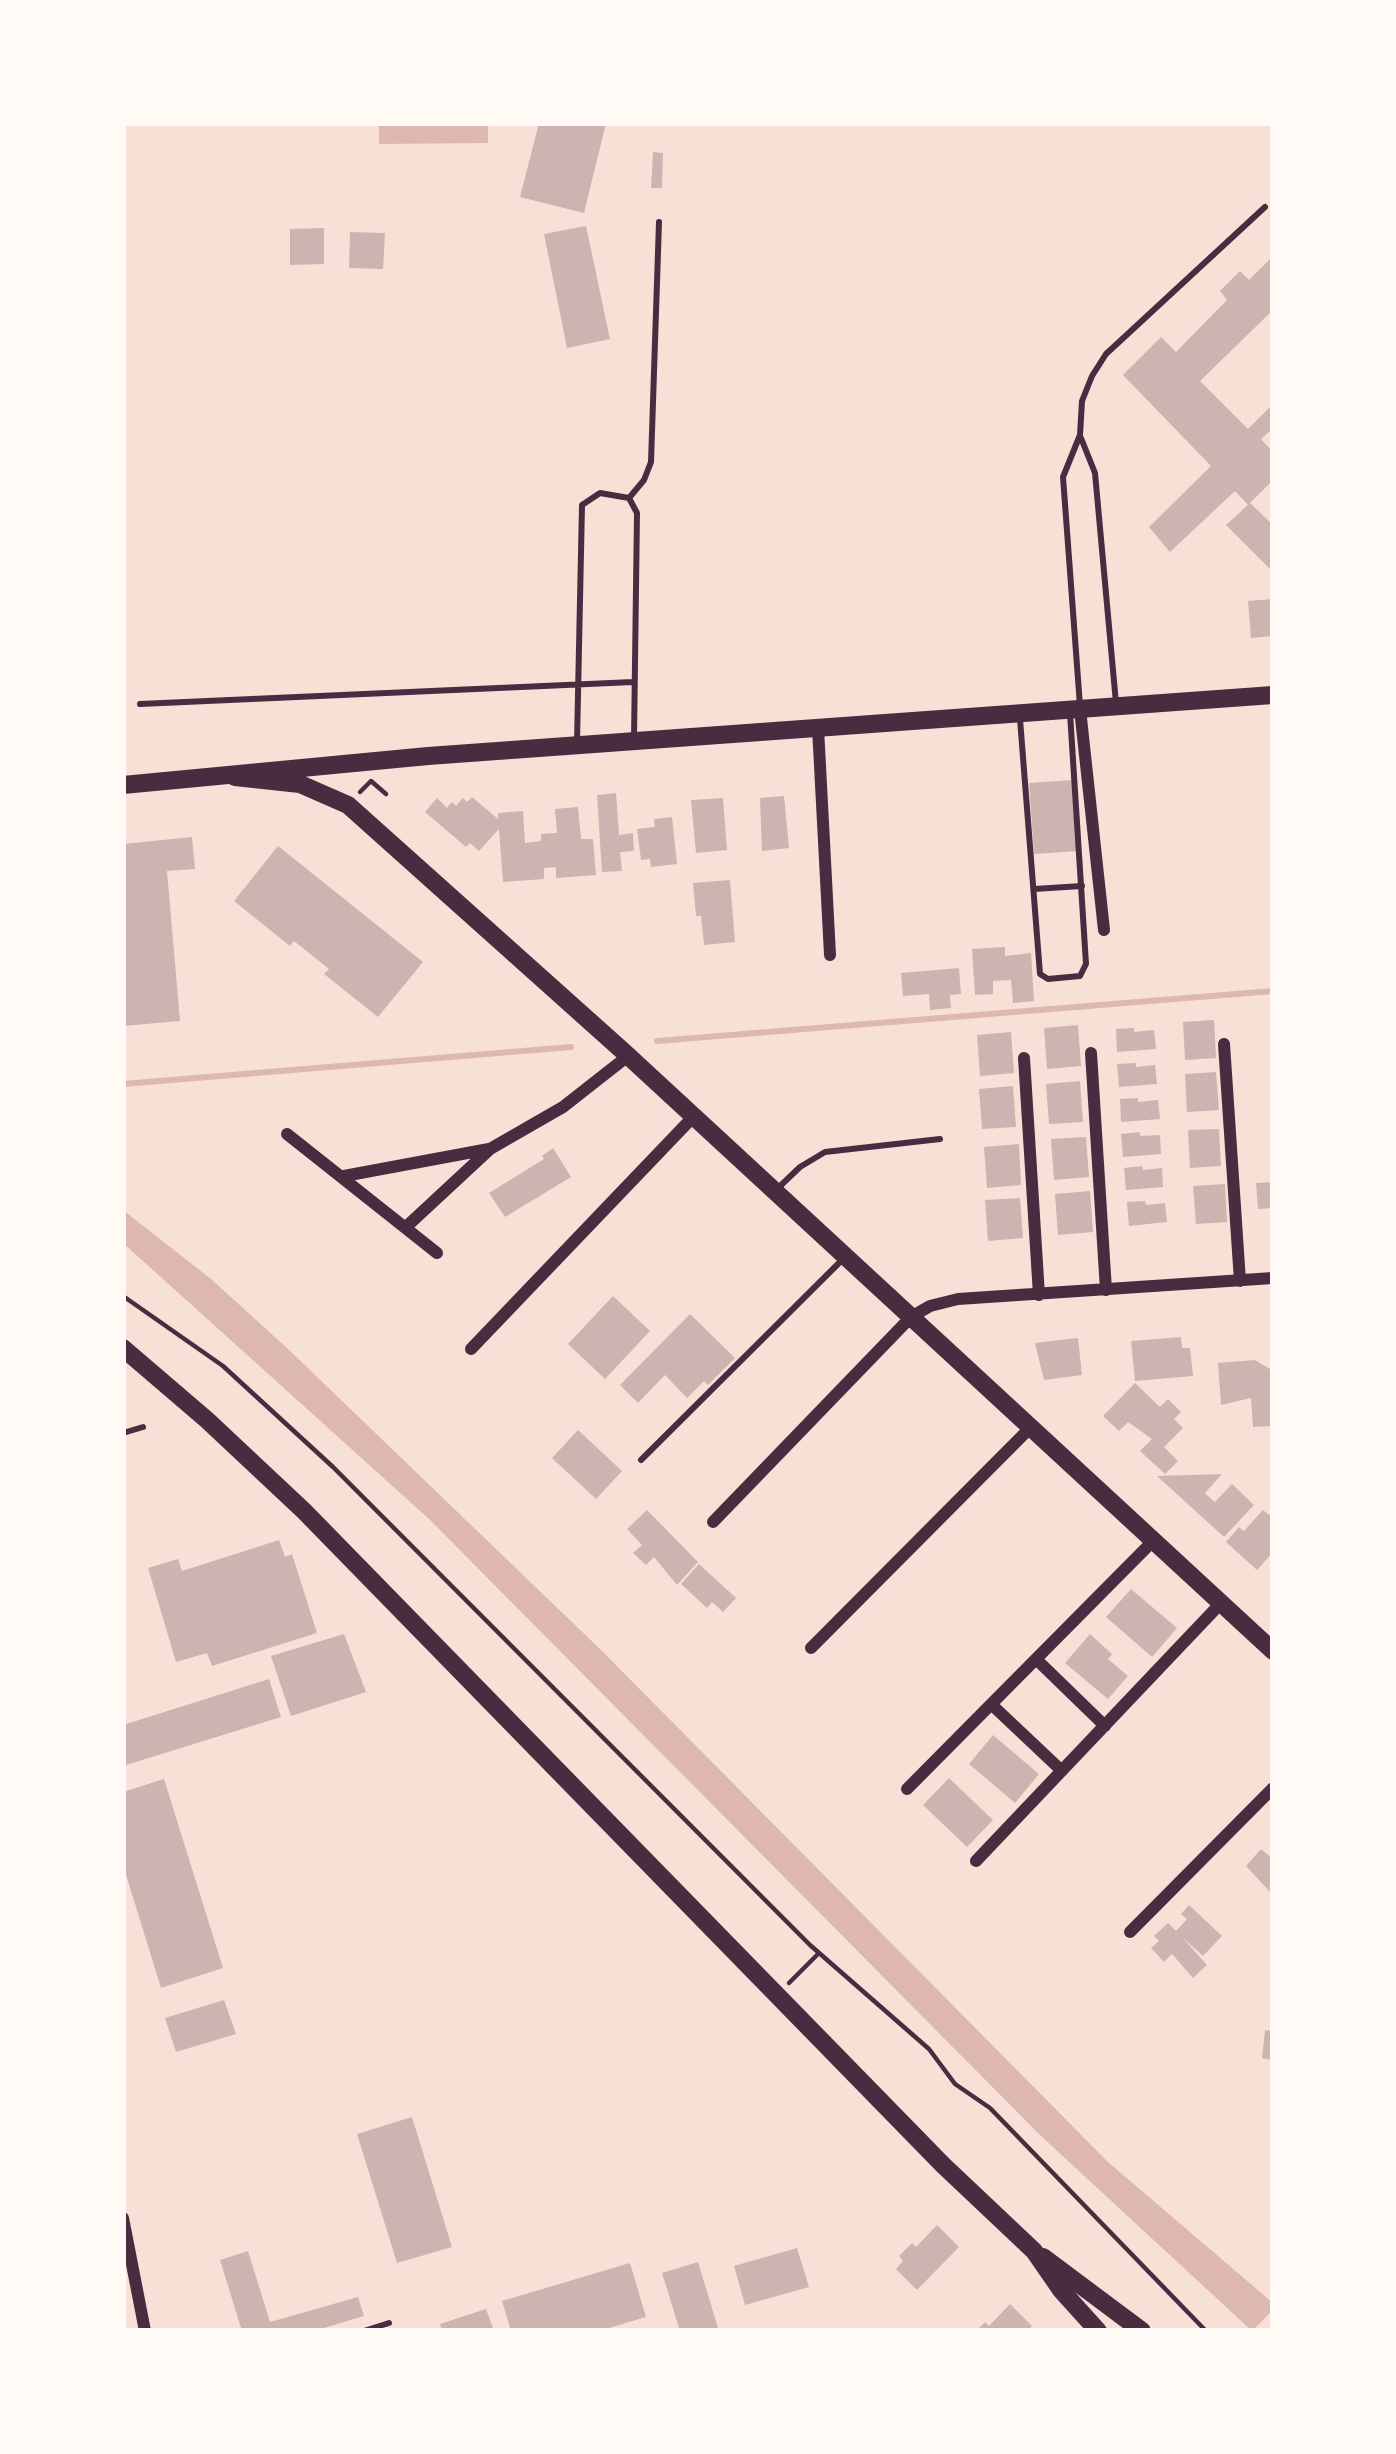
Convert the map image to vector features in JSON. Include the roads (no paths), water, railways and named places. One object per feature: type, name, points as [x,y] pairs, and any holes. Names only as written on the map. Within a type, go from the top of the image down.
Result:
[{"type":"main road","points":[[123,785],[235,777],[293,767],[1273,694]]},
{"type":"main road","points":[[235,777],[300,784],[348,805],[601,1030],[1273,1652]]},
{"type":"main road","points":[[123,1348],[304,1511],[943,2165],[1034,2251],[1142,2331]]},
{"type":"main road","points":[[1034,2251],[1097,2331]]},
{"type":"street","points":[[1075,709],[1104,930]]},
{"type":"street","points":[[818,728],[830,955]]},
{"type":"street","points":[[1224,1044],[1240,1280]]},
{"type":"street","points":[[1091,1053],[1106,1290]]},
{"type":"street","points":[[406,1227],[490,1149],[563,1107],[626,1054]]},
{"type":"street","points":[[1024,1058],[1039,1295]]},
{"type":"street","points":[[471,1349],[694,1116]]},
{"type":"street","points":[[287,1134],[436,1253]]},
{"type":"street","points":[[344,1176],[490,1149]]},
{"type":"street","points":[[713,1522],[911,1317],[944,1301],[1273,1278]]},
{"type":"street","points":[[811,1648],[1031,1427]]},
{"type":"street","points":[[907,1789],[1153,1540]]},
{"type":"street","points":[[976,1862],[1221,1604]]},
{"type":"street","points":[[1036,1659],[1105,1726]]},
{"type":"street","points":[[991,1704],[1062,1772]]},
{"type":"street","points":[[1130,1932],[1273,1788]]},
{"type":"street","points":[[123,2218],[145,2331]]},
{"type":"lane","points":[[1020,713],[1040,974],[1048,979],[1084,973],[1063,477],[1080,434],[1082,401],[1106,354],[1265,207]]},
{"type":"lane","points":[[629,498],[651,462],[659,222]]},
{"type":"lane","points":[[1080,434],[1095,473],[1116,706]]},
{"type":"lane","points":[[577,746],[581,505],[600,493],[629,498]]},
{"type":"lane","points":[[629,498],[637,513],[634,742]]},
{"type":"lane","points":[[140,704],[633,682]]},
{"type":"lane","points":[[1034,889],[1082,886]]},
{"type":"lane","points":[[775,1191],[825,1152],[940,1139]]},
{"type":"lane","points":[[641,1460],[846,1256]]},
{"type":"lane","points":[[123,1433],[143,1427]]},
{"type":"lane","points":[[364,2331],[388,2323]]},
{"type":"waterway","points":[[657,1041],[1273,991]]},
{"type":"waterway","points":[[123,1084],[571,1047]]}]
